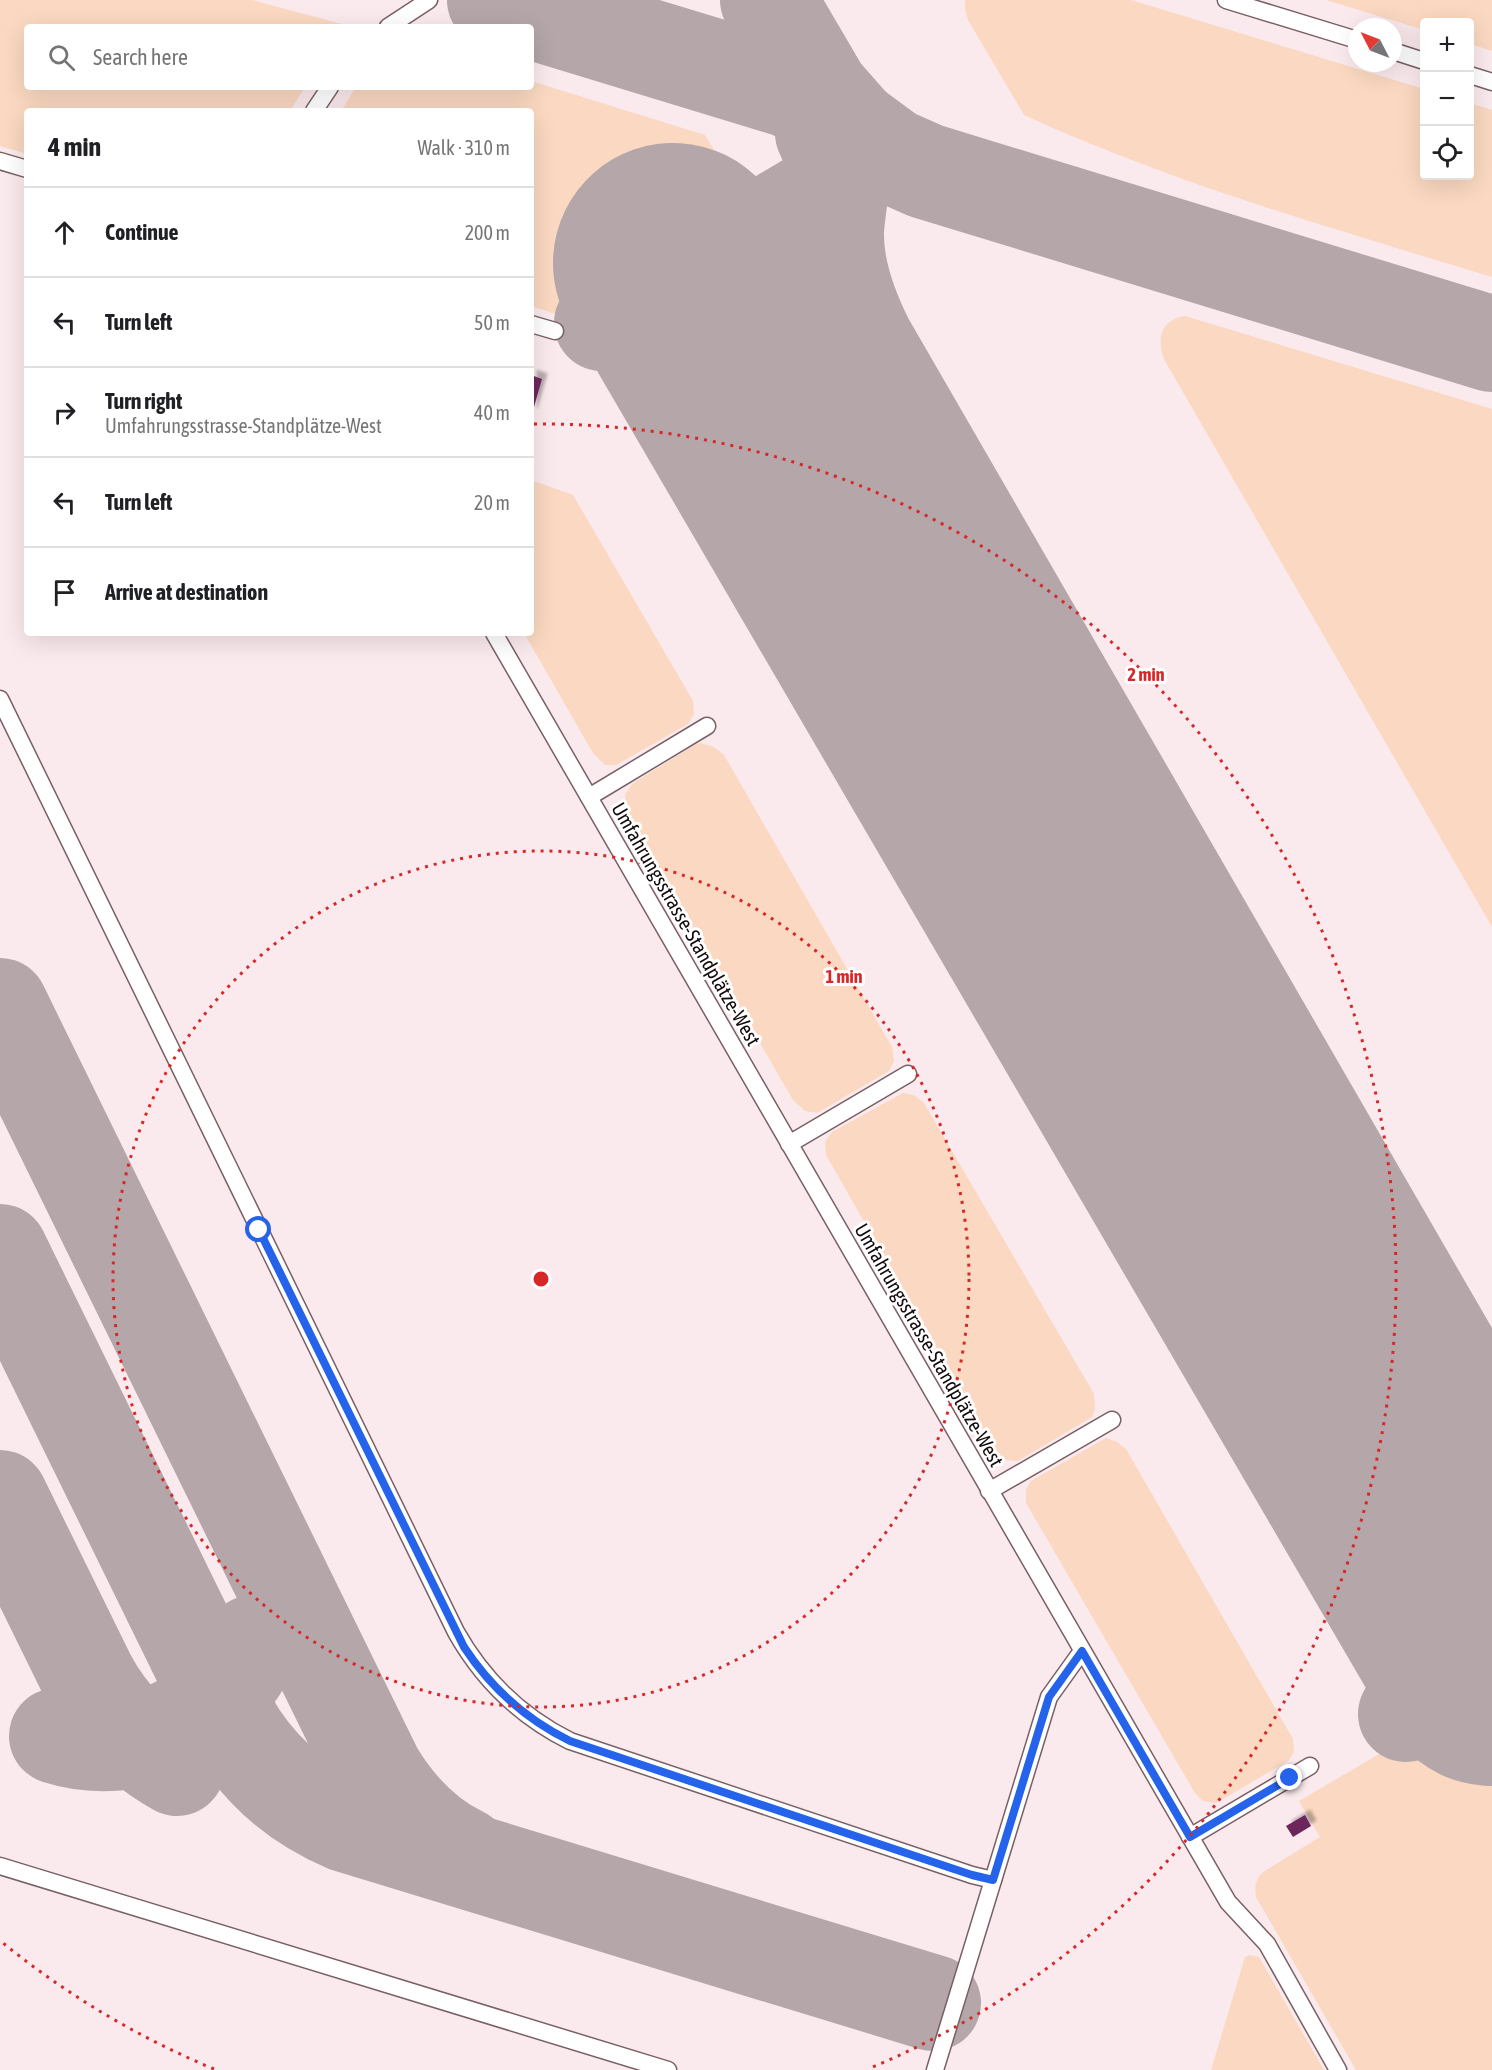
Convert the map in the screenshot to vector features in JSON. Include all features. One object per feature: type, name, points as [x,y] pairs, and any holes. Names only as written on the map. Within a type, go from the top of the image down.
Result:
[{"type":"lane","points":[[393,24],[429,0]]},
{"type":"lane","points":[[1226,0],[1348,37]]},
{"type":"lane","points":[[1402,54],[1420,59]]},
{"type":"lane","points":[[1474,76],[1492,82]]},
{"type":"lane","points":[[316,108],[328,90]]},
{"type":"lane","points":[[0,161],[24,168]]},
{"type":"lane","points":[[534,325],[555,331]]},
{"type":"lane","name":"Umfahrungsstrasse-Standplätze-West","points":[[496,636],[1228,1902],[1267,1944],[1338,2070]]},
{"type":"lane","points":[[0,699],[456,1632],[482,1673],[516,1707],[542,1726],[570,1741],[972,1875],[993,1880]]},
{"type":"lane","points":[[589,797],[707,726]]},
{"type":"lane","points":[[789,1144],[908,1074]]},
{"type":"lane","points":[[989,1491],[1112,1420]]},
{"type":"lane","points":[[934,2070],[1049,1697],[1082,1651]]},
{"type":"lane","points":[[1190,1837],[1310,1766]]},
{"type":"lane","points":[[0,1866],[668,2070]]},
{"type":"shaded area","points":[[0,0],[252,0],[342,24],[24,24],[24,90],[303,90],[292,108],[24,108],[24,153],[0,146]]},
{"type":"shaded area","points":[[965,0],[1131,0],[1348,66],[1348,72],[1368,72],[1420,88],[1420,180],[1474,180],[1474,104],[1492,110],[1492,277],[1261,206],[1147,166],[1024,115],[968,20]]},
{"type":"shaded area","points":[[1326,0],[1492,0],[1492,51],[1474,45],[1474,18],[1420,18],[1420,29],[1402,23],[1402,18],[1385,18]]},
{"type":"shaded area","points":[[534,82],[705,135],[742,197],[744,207],[740,220],[562,322],[558,315],[534,307],[534,108],[343,108],[354,90],[534,90]]},
{"type":"shaded area","points":[[755,258],[1492,1535],[1492,1621],[1427,1509],[1375,1539],[1448,1667],[1417,1684],[1405,1679],[627,333],[665,310],[738,439],[792,410],[718,281]]},
{"type":"shaded area","points":[[1185,316],[1492,409],[1492,927],[1165,361],[1161,346],[1162,332],[1170,322]]},
{"type":"shaded area","points":[[534,481],[573,495],[693,701],[694,714],[688,724],[616,765],[605,765],[593,753],[526,636],[534,636]]},
{"type":"shaded area","points":[[701,743],[714,747],[724,755],[892,1047],[894,1061],[889,1071],[817,1113],[805,1111],[793,1100],[627,813],[625,795],[632,784]]},
{"type":"shaded area","points":[[903,1093],[914,1095],[924,1103],[1094,1394],[1095,1409],[1092,1417],[1018,1461],[1006,1460],[996,1452],[826,1155],[825,1142],[832,1132]]},
{"type":"shaded area","points":[[1106,1438],[1126,1449],[1293,1739],[1294,1752],[1288,1761],[1216,1803],[1203,1801],[1195,1793],[1026,1503],[1026,1489],[1031,1481]]},
{"type":"shaded area","points":[[1492,1688],[1492,2070],[1356,2070],[1256,1897],[1257,1880],[1263,1872],[1320,1837],[1299,1801]]},
{"type":"shaded area","points":[[1250,1955],[1259,1957],[1324,2070],[1211,2070],[1245,1957]]},
{"type":"building","points":[[534,376],[542,379],[534,407]]},
{"type":"building","points":[[1305,1815],[1311,1826],[1293,1837],[1286,1826]]},
{"type":"taxiway","points":[[495,0],[787,89],[832,112],[892,156],[926,171],[1492,344]]},
{"type":"taxiway","points":[[768,0],[822,92],[852,126]]},
{"type":"taxiway","points":[[812,76],[831,122],[841,172],[836,231],[838,260],[849,302],[866,341],[1492,1424]]},
{"type":"taxiway","points":[[602,323],[840,182],[823,133]]},
{"type":"taxiway","points":[[0,1006],[375,1771],[412,1819],[448,1848],[462,1855]]},
{"type":"taxiway","points":[[0,1252],[228,1717],[263,1767],[293,1794],[346,1824],[933,2003]]},
{"type":"taxiway","points":[[0,1498],[88,1677],[105,1705],[137,1740],[177,1768]]},
{"type":"taxiway","points":[[57,1736],[87,1742],[116,1743],[145,1737],[173,1727],[198,1712],[220,1693],[239,1670],[253,1643]]},
{"type":"taxiway","points":[[1406,1714],[1492,1665]]},
{"type":"runway","points":[[673,263],[1492,1666]]},
{"type":"route","points":[[259,1230],[464,1647],[482,1673],[504,1696],[555,1734],[570,1741],[972,1875],[993,1880],[1049,1697],[1082,1651],[1190,1837],[1290,1778]]}]
